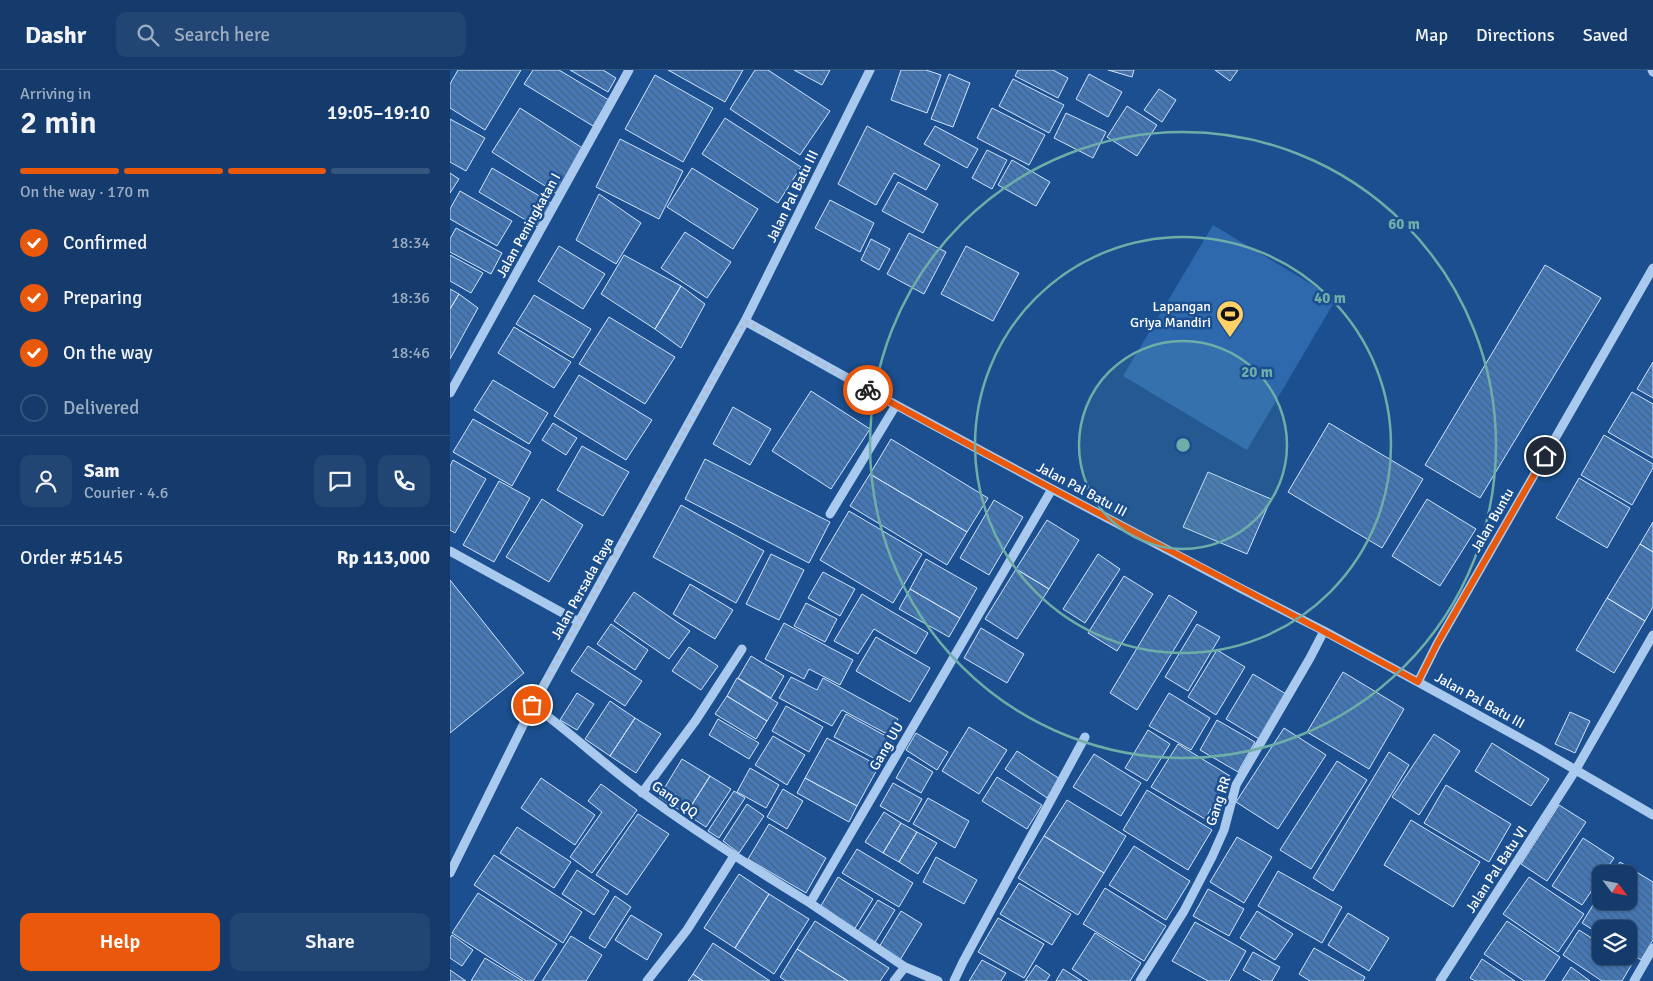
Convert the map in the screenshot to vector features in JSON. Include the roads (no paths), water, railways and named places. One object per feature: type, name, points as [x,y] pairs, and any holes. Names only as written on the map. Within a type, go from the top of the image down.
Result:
[{"type":"street","name":"Jalan Peningkatan I","points":[[450,393],[629,70]]},
{"type":"street","name":"Jalan Pal Batu III","points":[[870,70],[745,321],[1052,489],[1418,682],[1538,748],[1653,816]]},
{"type":"street","name":"Jalan Buntu","points":[[1418,682],[1437,644],[1653,268]]},
{"type":"street","name":"Jalan Persada Raya","points":[[450,873],[532,705],[745,321]]},
{"type":"street","points":[[830,514],[896,405]]},
{"type":"street","name":"Gang UU","points":[[810,903],[1052,489]]},
{"type":"street","points":[[450,552],[579,622]]},
{"type":"street","name":"Gang RR","points":[[1140,981],[1184,910],[1212,857],[1224,830],[1236,785],[1324,631]]},
{"type":"street","name":"Jalan Pal Batu VI","points":[[1440,981],[1575,771],[1653,635]]},
{"type":"street","points":[[642,793],[696,720],[742,649]]},
{"type":"street","name":"Gang QQ","points":[[532,705],[642,793],[734,856],[810,903]]},
{"type":"street","points":[[954,981],[1085,737]]},
{"type":"street","points":[[647,981],[687,930],[734,856]]},
{"type":"street","points":[[810,903],[904,967],[938,981]]},
{"type":"street","points":[[1634,981],[1653,948]]},
{"type":"street","points":[[894,981],[904,967]]},
{"type":"place","name":"Lapangan Griya Mandiri","points":[[1230,338]]}]
